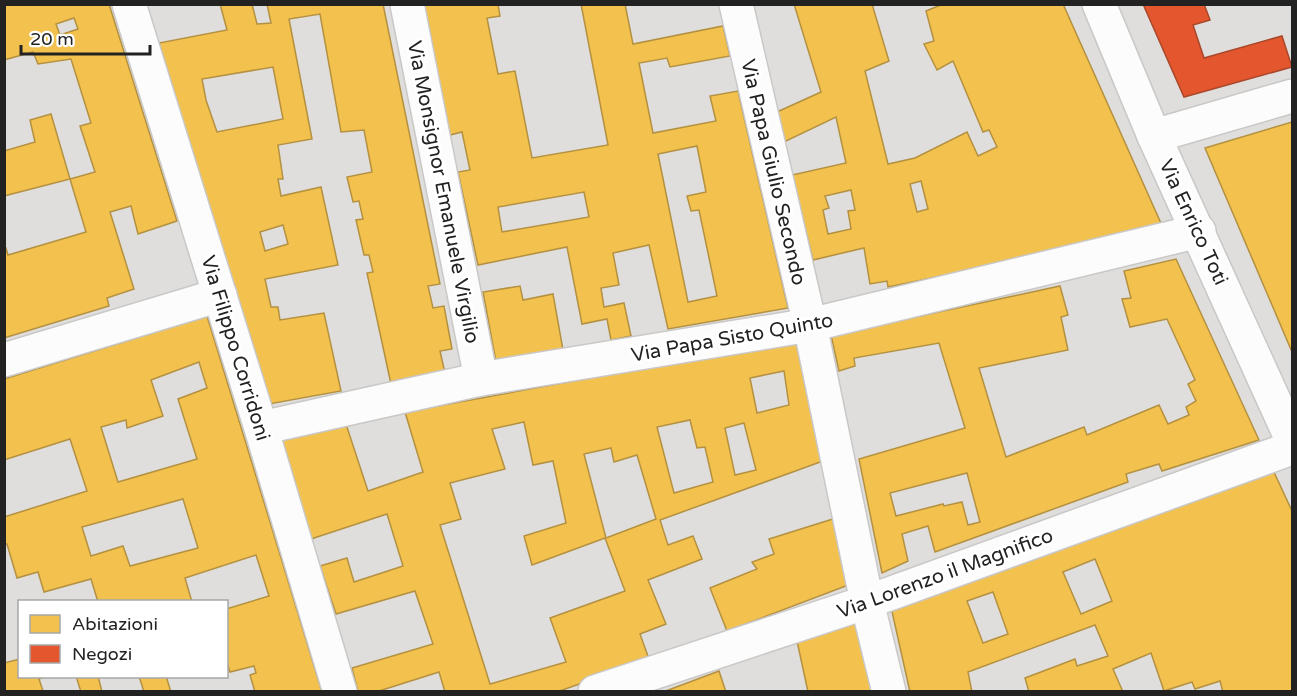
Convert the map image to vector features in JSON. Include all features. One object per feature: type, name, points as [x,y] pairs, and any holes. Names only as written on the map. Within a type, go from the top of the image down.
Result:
[{"type":"street","name":"Via Filippo Corridoni","points":[[129,4],[261,428],[340,692]]},
{"type":"street","name":"Via Monsignor Emanuele Virgilio","points":[[406,4],[481,379]]},
{"type":"street","name":"Via Papa Giulio Secondo","points":[[736,4],[810,325],[867,602],[889,692]]},
{"type":"street","name":"Via Enrico Toti","points":[[1099,4],[1154,136],[1293,440]]},
{"type":"street","points":[[1154,136],[1293,96]]},
{"type":"street","name":"Via Papa Sisto Quinto","points":[[261,428],[481,379],[810,325],[1199,231]]},
{"type":"street","points":[[4,360],[220,295]]},
{"type":"street","name":"Via Lorenzo il Magnifico","points":[[596,692],[867,602],[1293,447]]},
{"type":"shaded area","points":[[4,5],[1292,5],[1292,691],[5,691]]},
{"type":"building: Abitazioni","points":[[4,4],[109,4],[177,221],[138,234],[131,206],[110,212],[134,289],[107,298],[109,306],[4,338],[4,249],[6,248],[8,255],[86,232],[70,179],[95,172],[80,126],[91,123],[71,59],[38,64],[33,52],[4,60]],"holes":[[[74,18],[78,29],[60,35],[56,24]]]},
{"type":"building: Abitazioni","points":[[220,4],[252,4],[257,24],[271,23],[267,4],[383,4],[440,284],[428,286],[433,308],[444,306],[452,349],[440,351],[445,373],[391,384],[367,273],[373,272],[369,255],[364,255],[356,220],[363,219],[359,201],[353,202],[347,177],[372,172],[364,130],[341,132],[320,14],[289,19],[312,139],[278,145],[283,179],[278,179],[281,196],[321,187],[338,265],[265,279],[271,307],[278,307],[280,320],[324,313],[341,391],[269,404],[159,43],[227,30]],"holes":[[[273,67],[283,119],[217,132],[206,100],[202,79]],[[283,225],[288,244],[265,251],[260,232]]]},
{"type":"building: Abitazioni","points":[[429,4],[498,4],[500,16],[487,18],[498,74],[515,71],[532,158],[608,145],[581,4],[625,4],[633,44],[723,26],[730,56],[670,67],[667,58],[639,63],[653,133],[716,121],[710,96],[738,91],[788,308],[668,329],[649,245],[613,253],[619,285],[601,288],[604,307],[624,303],[631,336],[611,340],[607,319],[582,324],[567,247],[478,265],[458,172],[470,170],[462,132],[450,135],[423,6]],"holes":[[[697,146],[706,192],[687,196],[691,211],[699,210],[717,296],[688,302],[658,154]],[[584,192],[589,217],[502,232],[498,207]]]},
{"type":"building: Abitazioni","points":[[794,4],[872,4],[889,61],[865,71],[888,164],[915,158],[967,132],[978,156],[997,147],[989,130],[983,132],[953,61],[937,70],[924,44],[934,41],[926,11],[943,4],[1063,4],[1164,230],[888,287],[887,281],[870,284],[864,248],[813,260],[792,175],[846,163],[836,117],[784,142],[777,112],[821,92]],"holes":[[[921,181],[928,209],[917,212],[910,184]],[[851,190],[855,210],[848,211],[851,229],[828,234],[823,210],[829,208],[825,196]]]},
{"type":"building: Abitazioni","points":[[51,114],[70,179],[4,196],[4,151],[35,142],[30,120]]},
{"type":"building: Abitazioni","points":[[1292,122],[1292,352],[1205,148]]},
{"type":"building: Abitazioni","points":[[1176,259],[1259,440],[1162,471],[1159,464],[1126,474],[1128,482],[935,552],[928,526],[902,534],[908,561],[882,573],[859,459],[965,428],[939,343],[854,358],[855,366],[839,371],[831,335],[1060,286],[1068,315],[1061,317],[1068,350],[979,368],[1006,457],[1084,427],[1087,435],[1159,405],[1168,424],[1189,415],[1186,407],[1196,401],[1188,384],[1195,380],[1167,319],[1130,327],[1122,299],[1131,298],[1124,271]],"holes":[[[967,473],[980,522],[968,525],[962,502],[944,506],[943,504],[896,516],[890,493]]]},
{"type":"building: Abitazioni","points":[[520,286],[523,300],[553,294],[563,350],[496,362],[483,292]]},
{"type":"building: Abitazioni","points":[[207,316],[322,692],[255,692],[250,675],[256,673],[254,666],[230,672],[228,666],[228,608],[269,596],[256,555],[185,578],[191,600],[97,600],[91,579],[44,592],[38,572],[17,578],[7,544],[4,544],[4,517],[87,491],[70,439],[4,460],[4,379]],"holes":[[[199,362],[207,388],[178,399],[197,459],[118,482],[101,427],[126,420],[127,428],[163,416],[151,380]],[[183,499],[198,548],[130,566],[123,546],[91,556],[82,527]]]},
{"type":"building: Abitazioni","points":[[796,340],[823,461],[660,520],[668,545],[693,536],[702,559],[648,580],[666,624],[640,634],[649,659],[557,692],[445,692],[439,672],[376,692],[358,692],[352,668],[433,644],[415,591],[336,614],[320,566],[347,558],[354,582],[403,566],[387,514],[311,539],[279,438],[346,424],[368,491],[423,472],[405,412]],"holes":[[[784,371],[789,405],[757,413],[750,378]],[[690,420],[697,448],[705,447],[713,482],[674,493],[657,427]],[[524,422],[533,465],[553,461],[566,523],[524,536],[532,565],[605,538],[625,591],[550,618],[566,662],[490,684],[440,525],[461,519],[450,483],[505,469],[492,429]],[[744,423],[756,470],[735,475],[725,428]],[[611,448],[614,462],[637,455],[656,519],[606,538],[584,454]]]},
{"type":"building: Abitazioni","points":[[1273,470],[1292,511],[1292,692],[1223,692],[1220,681],[1195,689],[1192,682],[1164,691],[1151,653],[1113,669],[1123,692],[1029,692],[1025,678],[1075,659],[1077,666],[1108,656],[1095,625],[968,672],[972,692],[910,692],[891,607]],"holes":[[[1095,559],[1112,601],[1081,614],[1063,572]],[[993,592],[1008,634],[983,643],[967,601]]]},
{"type":"building: Abitazioni","points":[[836,518],[851,584],[727,631],[710,588],[757,569],[752,562],[774,554],[769,539]]},
{"type":"building: Abitazioni","points":[[858,618],[875,692],[808,692],[797,641]]},
{"type":"building: Abitazioni","points":[[18,660],[18,678],[41,678],[39,679],[43,691],[4,692],[4,663]]},
{"type":"building: Abitazioni","points":[[719,671],[726,692],[663,692]]},
{"type":"building: Abitazioni","points":[[77,678],[98,678],[102,692],[81,692]]},
{"type":"building: Abitazioni","points":[[140,678],[167,678],[171,692],[144,692]]},
{"type":"building: Negozi","points":[[1143,4],[1204,4],[1210,20],[1193,25],[1204,58],[1282,36],[1292,67],[1184,97]]}]
